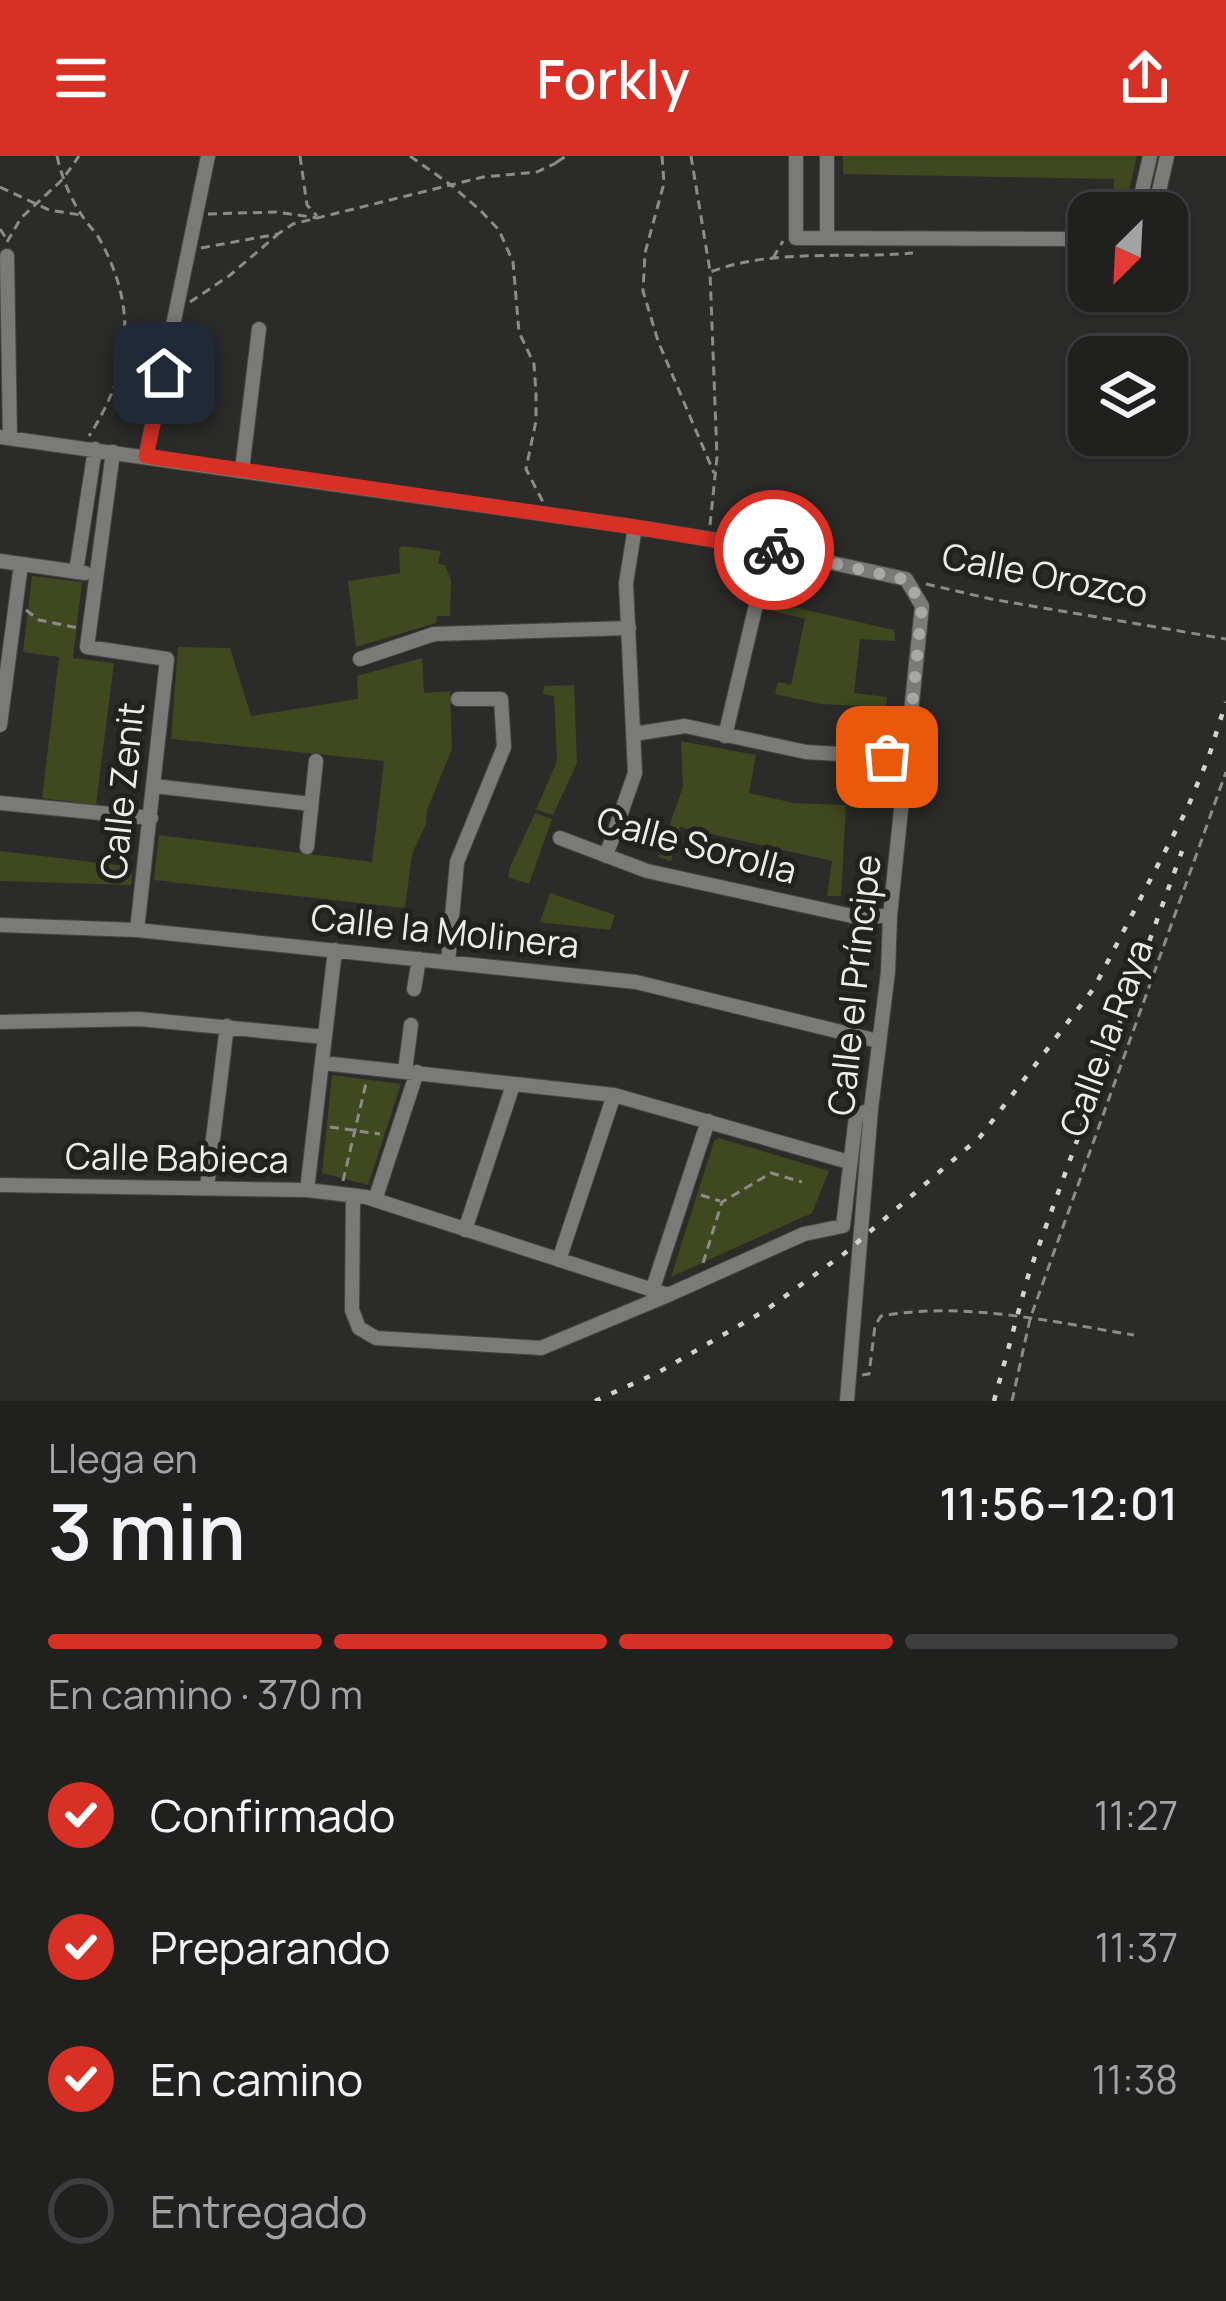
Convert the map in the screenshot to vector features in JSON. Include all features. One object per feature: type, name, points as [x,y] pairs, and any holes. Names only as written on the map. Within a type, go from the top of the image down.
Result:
[{"type":"street","points":[[146,456],[208,156]]},
{"type":"street","points":[[796,156],[796,238],[1068,239]]},
{"type":"street","points":[[827,156],[827,238]]},
{"type":"street","points":[[1142,192],[1150,156]]},
{"type":"street","points":[[1159,192],[1167,156]]},
{"type":"street","points":[[5,437],[7,247]]},
{"type":"street","points":[[242,470],[259,329]]},
{"type":"street","name":"Calle Orozco","points":[[5,437],[91,444],[113,452],[635,527],[907,580]]},
{"type":"street","points":[[76,572],[91,444]]},
{"type":"street","points":[[0,561],[96,574],[113,452]]},
{"type":"street","points":[[606,856],[635,773],[626,583],[635,527]]},
{"type":"street","points":[[0,725],[21,565]]},
{"type":"street","name":"Calle Zenit","points":[[96,574],[87,647],[166,659],[136,930]]},
{"type":"street","name":"Calle el Príncipe","points":[[847,1401],[871,1108],[922,606],[907,580]]},
{"type":"street","points":[[725,736],[755,609]]},
{"type":"street","points":[[360,659],[434,634],[629,628]]},
{"type":"street","points":[[448,962],[457,862],[504,747],[501,699],[458,698]]},
{"type":"street","points":[[634,734],[685,726],[806,752],[907,758]]},
{"type":"street","points":[[307,847],[316,761]]},
{"type":"street","points":[[154,786],[311,804]]},
{"type":"street","points":[[0,803],[151,818]]},
{"type":"street","name":"Calle Sorolla","points":[[560,838],[646,871],[852,916],[890,916]]},
{"type":"street","name":"Calle la Molinera","points":[[0,925],[136,930],[636,982],[878,1041]]},
{"type":"street","points":[[307,1190],[335,950]]},
{"type":"street","points":[[414,989],[419,959]]},
{"type":"street","points":[[0,1022],[139,1019],[325,1037]]},
{"type":"street","points":[[375,1200],[411,1072],[411,1025]]},
{"type":"street","points":[[207,1187],[227,1026]]},
{"type":"street","points":[[323,1063],[614,1095],[849,1162]]},
{"type":"street","points":[[466,1230],[513,1084]]},
{"type":"street","points":[[560,1260],[614,1095]]},
{"type":"street","points":[[348,1189],[352,1310],[359,1328],[376,1338],[541,1348],[661,1292],[804,1234],[843,1226],[856,1116],[871,1108]]},
{"type":"street","points":[[661,1292],[707,1121]]},
{"type":"street","name":"Calle Babieca","points":[[0,1186],[348,1189],[661,1292]]},
{"type":"path","points":[[57,156],[63,179],[98,236],[124,298],[126,319],[116,389],[91,444]]},
{"type":"path","points":[[7,247],[21,218],[63,179],[79,156]]},
{"type":"path","points":[[300,156],[307,205],[320,219]]},
{"type":"path","points":[[410,156],[451,185],[500,230],[513,262],[519,332],[534,364],[536,393],[536,422],[526,469],[545,505]]},
{"type":"path","points":[[189,303],[293,224],[483,177],[537,172],[566,156]]},
{"type":"path","points":[[662,156],[664,183],[645,253],[643,291],[658,341],[715,474]]},
{"type":"path","points":[[691,156],[710,272],[715,368],[715,474],[709,539]]},
{"type":"path","points":[[0,188],[35,205],[81,215]]},
{"type":"path","points":[[206,214],[276,212],[320,219]]},
{"type":"path","points":[[0,229],[7,247]]},
{"type":"path","points":[[200,248],[278,234]]},
{"type":"path","points":[[772,260],[783,239]]},
{"type":"path","points":[[710,272],[734,263],[837,253],[913,253]]},
{"type":"path","name":"Calle Orozco","points":[[907,580],[991,599],[1226,636]]},
{"type":"path","points":[[24,608],[39,620],[80,629]]},
{"type":"path","name":"Calle la Raya","points":[[1012,1401],[1030,1319],[1226,772]]},
{"type":"path","points":[[348,1189],[353,1130],[368,1076]]},
{"type":"path","points":[[323,1126],[387,1134]]},
{"type":"path","points":[[703,1264],[722,1202],[771,1172],[802,1182]]},
{"type":"path","points":[[696,1193],[722,1202]]},
{"type":"path","points":[[849,1376],[868,1374],[875,1326],[881,1316],[904,1312],[1001,1314],[1134,1335]]},
{"type":"green space","points":[[843,156],[1137,156],[1129,192],[1114,192],[1114,179],[843,174]]},
{"type":"green space","points":[[402,546],[441,551],[438,564],[445,565],[451,580],[450,616],[437,616],[436,623],[356,647],[348,581],[400,573]]},
{"type":"green space","points":[[32,576],[82,582],[73,658],[114,663],[96,805],[42,798],[59,657],[23,652]]},
{"type":"green space","points":[[771,602],[894,630],[895,641],[860,639],[854,693],[887,697],[886,707],[820,704],[775,694],[778,682],[791,685],[805,619],[769,610]]},
{"type":"green space","points":[[178,647],[230,648],[251,716],[358,699],[357,676],[422,658],[424,693],[450,691],[452,749],[412,854],[405,908],[154,880],[159,835],[372,862],[384,761],[171,739]]},
{"type":"green space","points":[[574,685],[577,763],[553,815],[536,810],[557,761],[554,696],[543,694],[544,686]]},
{"type":"green space","points":[[681,741],[756,755],[749,793],[794,803],[846,805],[841,896],[827,896],[832,861],[680,827],[671,861],[658,857],[683,787]]},
{"type":"green space","points":[[535,813],[552,819],[529,884],[508,877]]},
{"type":"green space","points":[[0,851],[133,867],[131,885],[0,881]]},
{"type":"green space","points":[[550,893],[615,915],[610,930],[540,922]]},
{"type":"green space","points":[[332,1075],[401,1084],[368,1185],[322,1173]]},
{"type":"green space","points":[[719,1138],[829,1171],[812,1213],[671,1277],[714,1141]]},
{"type":"railway","points":[[595,1401],[659,1372],[766,1310],[845,1253],[980,1137],[1094,988],[1187,809],[1226,702]]},
{"type":"railway","points":[[994,1401],[1029,1273],[1182,851]]},
{"type":"way so far","points":[[774,550],[907,580],[922,606],[907,758],[887,757]]},
{"type":"route","points":[[164,373],[146,456],[774,550]]}]
